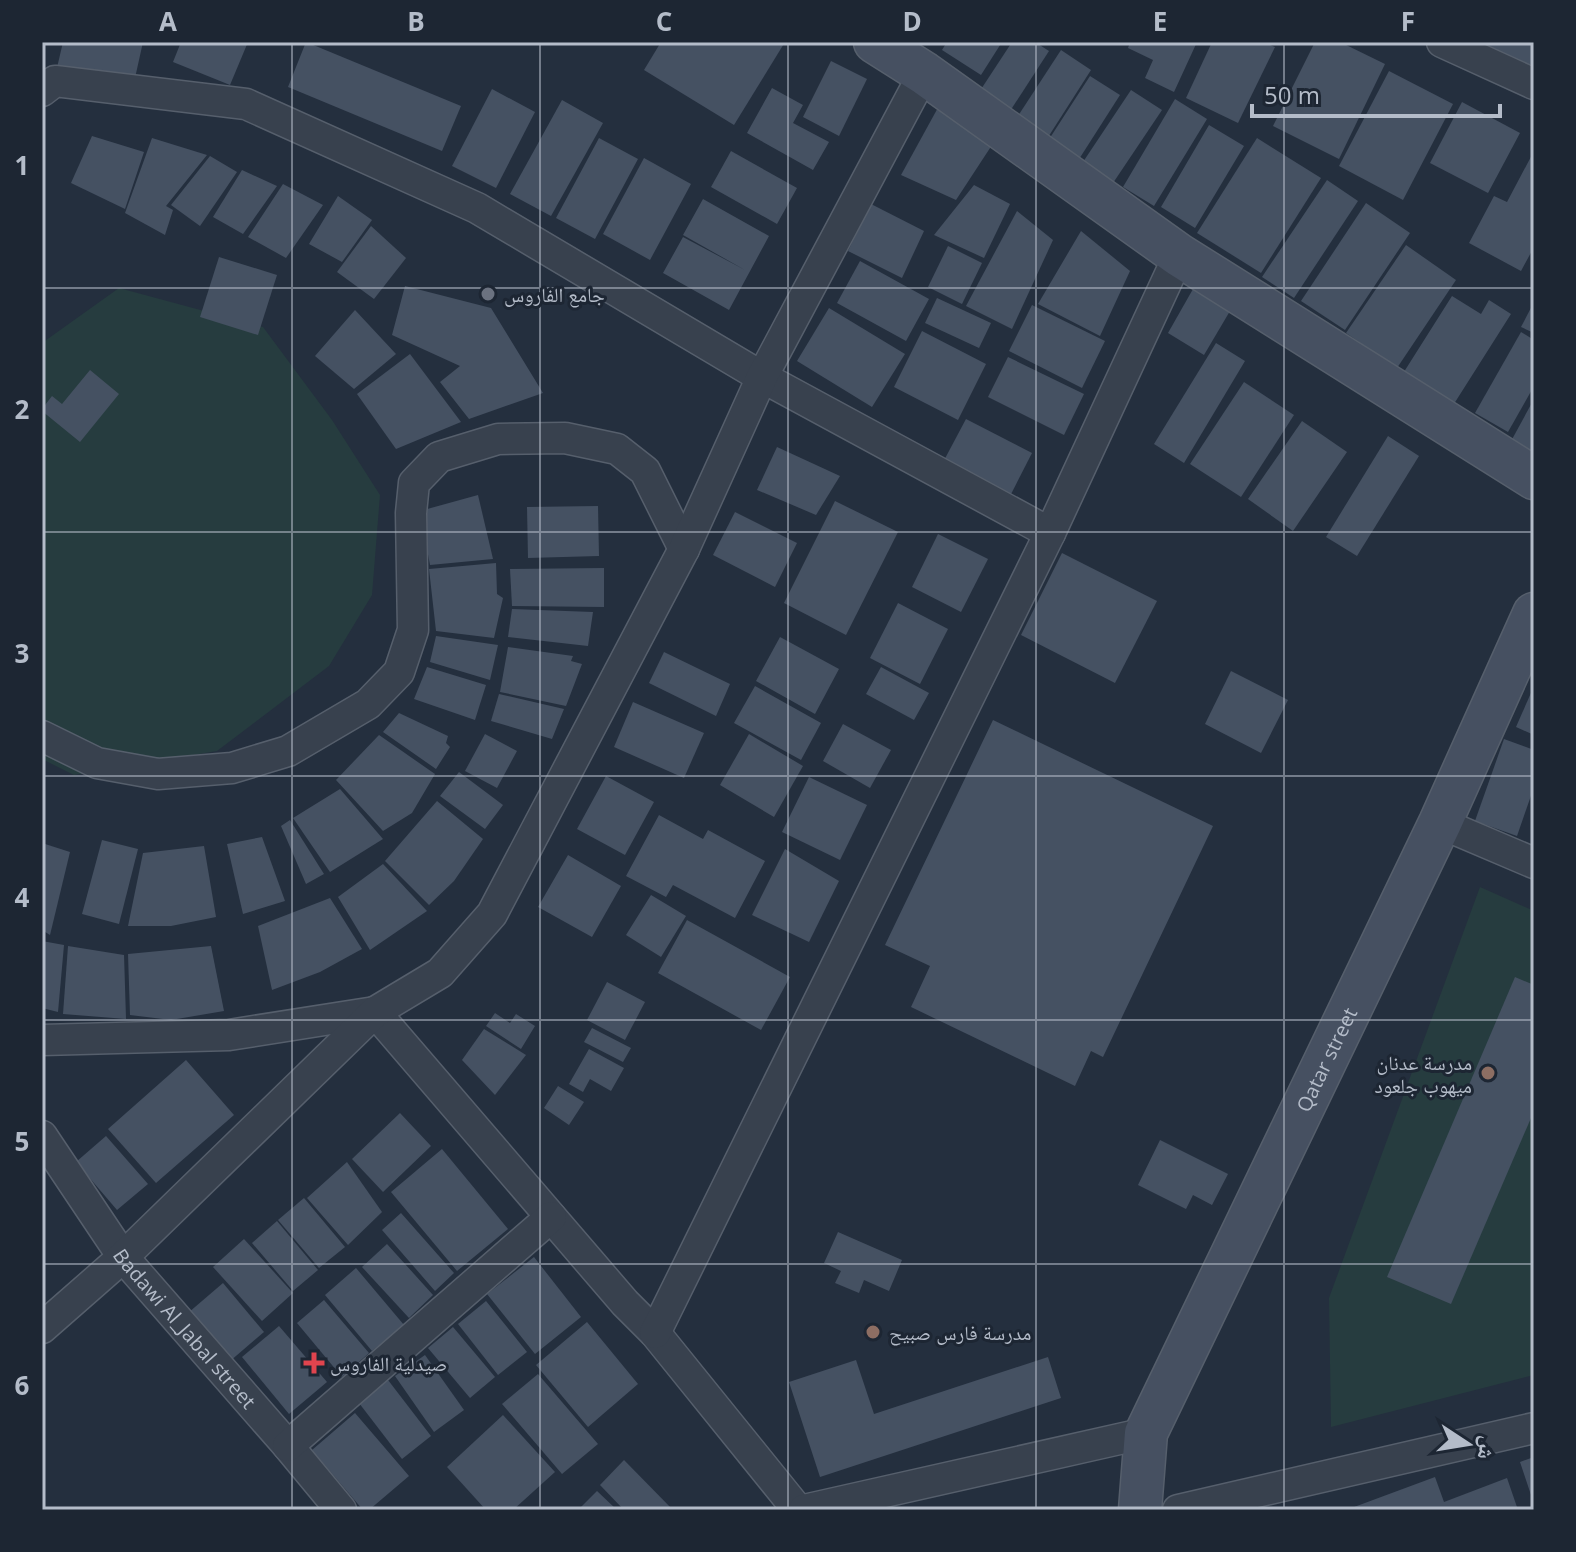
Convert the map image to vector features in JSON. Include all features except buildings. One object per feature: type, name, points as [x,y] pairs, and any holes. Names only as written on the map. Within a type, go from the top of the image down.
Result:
[{"type":"street","points":[[875,42],[924,73],[1179,255],[1534,478]]},
{"type":"street","points":[[1442,42],[1534,84]]},
{"type":"street","points":[[42,1328],[123,1257],[375,1012],[440,973],[492,914],[684,549],[762,377],[924,73]]},
{"type":"street","points":[[42,91],[55,81],[246,104],[477,208],[762,377],[1050,533]]},
{"type":"street","points":[[655,1333],[1050,533],[1179,255]]},
{"type":"street","points":[[42,736],[97,763],[158,774],[232,768],[288,751],[368,704],[399,672],[413,630],[411,513],[414,483],[439,457],[498,439],[565,438],[617,449],[645,471],[684,549]]},
{"type":"street","name":"Qatar street","points":[[1140,1510],[1146,1433],[1440,823],[1534,614]]},
{"type":"street","points":[[1440,823],[1534,863]]},
{"type":"street","points":[[42,1040],[229,1035],[375,1012]]},
{"type":"street","points":[[375,1012],[625,1303],[655,1333],[801,1510],[1146,1433]]},
{"type":"street","name":"Badawi Al_Jabal street","points":[[42,1136],[123,1257],[341,1510]]},
{"type":"street","points":[[288,1446],[551,1217]]},
{"type":"street","points":[[1178,1510],[1534,1428]]},
{"type":"green space","points":[[119,288],[263,327],[332,420],[380,495],[372,595],[329,666],[217,751],[74,775],[42,759],[42,343]]},
{"type":"green space","points":[[1480,887],[1534,911],[1534,1375],[1331,1427],[1329,1298]]},
{"type":"place","name":"جامع الفاروس","points":[[488,294]]},
{"type":"place","name":"مدرسة عدنان ميهوب جلعود","points":[[1488,1073]]},
{"type":"place","name":"مدرسة فارس صبيح","points":[[873,1332]]},
{"type":"place","name":"صيدلية الفاروس","points":[[314,1363]]}]
